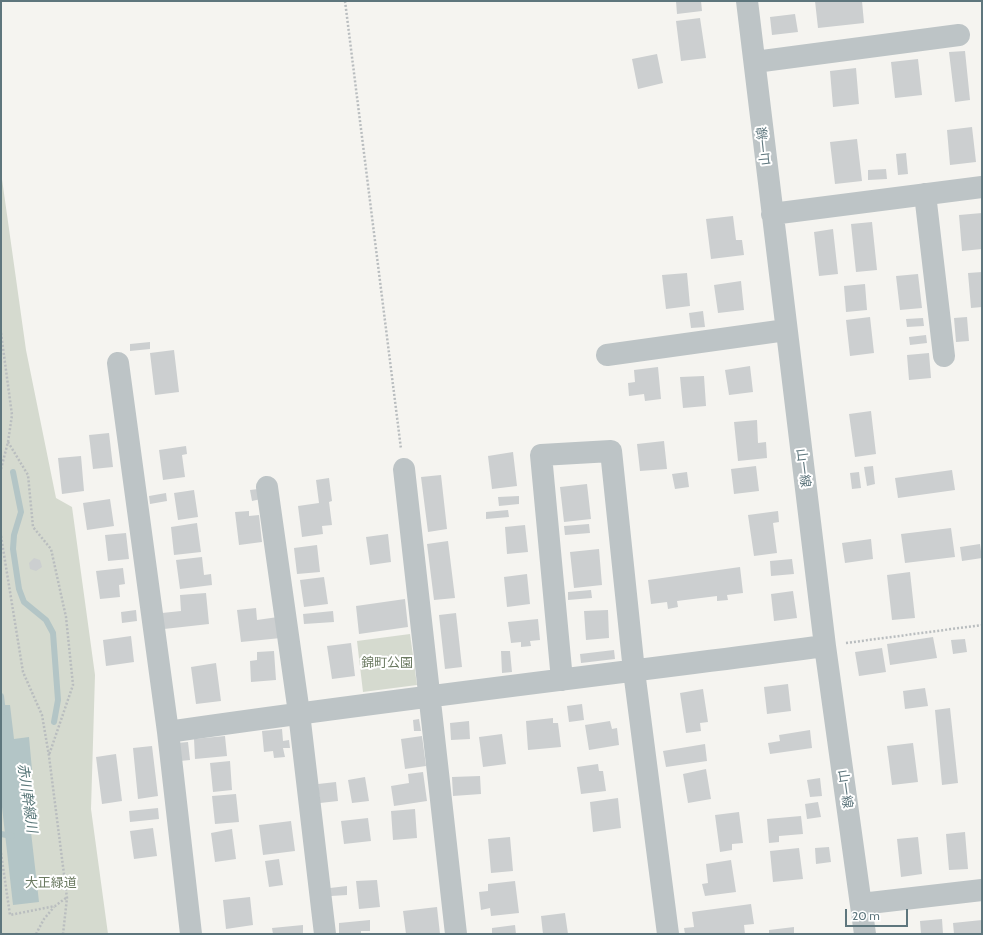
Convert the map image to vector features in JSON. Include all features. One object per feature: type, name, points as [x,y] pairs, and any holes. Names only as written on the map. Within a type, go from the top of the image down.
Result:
[{"type":"street","name":"山一線","points":[[747,1],[825,646],[865,934]]},
{"type":"street","points":[[755,62],[959,35]]},
{"type":"street","points":[[772,214],[982,187]]},
{"type":"street","points":[[926,194],[944,356]]},
{"type":"street","points":[[607,355],[786,330]]},
{"type":"street","points":[[118,363],[168,732],[191,934]]},
{"type":"street","points":[[562,680],[541,455],[611,451],[634,671],[668,934]]},
{"type":"street","points":[[404,469],[456,934]]},
{"type":"street","points":[[267,487],[299,713],[325,934]]},
{"type":"street","points":[[168,732],[299,713],[825,646]]},
{"type":"street","points":[[861,904],[982,890]]},
{"type":"path","points":[[345,1],[404,469]]},
{"type":"path","points":[[1,333],[12,415],[8,442],[1,469]]},
{"type":"path","points":[[8,442],[28,475],[33,527],[51,549],[66,617],[73,685],[49,756]]},
{"type":"path","points":[[1,536],[23,672],[42,715],[49,756],[67,898],[62,934]]},
{"type":"path","points":[[825,646],[982,625]]},
{"type":"path","points":[[1,853],[10,915],[54,906],[67,898]]},
{"type":"path","points":[[36,934],[44,919],[54,906]]},
{"type":"green space","name":"大正緑道","points":[[1,172],[26,350],[56,498],[72,507],[95,675],[91,809],[108,934],[1,934]]},
{"type":"green space","name":"錦町公園","points":[[410,634],[417,685],[363,692],[357,641]]},
{"type":"water","points":[[1,705],[10,705],[14,739],[29,737],[32,770],[24,771],[39,902],[13,905],[1,798]]},
{"type":"building","points":[[676,1],[701,1],[702,11],[677,14]]},
{"type":"building","points":[[815,1],[862,1],[864,23],[818,28]]},
{"type":"building","points":[[795,14],[798,32],[772,35],[770,17]]},
{"type":"building","points":[[700,18],[706,58],[681,61],[676,21]]},
{"type":"building","points":[[965,51],[970,100],[955,102],[949,52]]},
{"type":"building","points":[[657,54],[663,83],[638,89],[632,59]]},
{"type":"building","points":[[918,59],[922,95],[895,98],[891,62]]},
{"type":"building","points":[[856,68],[859,104],[833,107],[830,71]]},
{"type":"building","points":[[972,127],[976,162],[950,165],[947,130]]},
{"type":"building","points":[[857,139],[862,181],[835,184],[830,142]]},
{"type":"building","points":[[906,153],[908,174],[898,175],[896,154]]},
{"type":"building","points":[[886,169],[887,179],[868,180],[868,170]]},
{"type":"building","points":[[982,213],[982,249],[962,251],[959,215]]},
{"type":"building","points":[[733,216],[736,240],[742,240],[744,255],[711,259],[706,219]]},
{"type":"building","points":[[872,222],[877,270],[856,272],[851,224]]},
{"type":"building","points":[[833,229],[838,274],[819,276],[814,232]]},
{"type":"building","points":[[982,272],[982,307],[971,308],[968,273]]},
{"type":"building","points":[[687,273],[690,306],[666,309],[662,275]]},
{"type":"building","points":[[918,274],[922,308],[900,310],[896,276]]},
{"type":"building","points":[[741,281],[744,310],[718,313],[714,285]]},
{"type":"building","points":[[865,284],[867,310],[846,312],[844,286]]},
{"type":"building","points":[[703,311],[705,327],[691,328],[689,313]]},
{"type":"building","points":[[870,317],[874,353],[850,356],[846,320]]},
{"type":"building","points":[[967,317],[969,341],[956,342],[954,318]]},
{"type":"building","points":[[923,318],[924,326],[907,327],[906,319]]},
{"type":"building","points":[[926,335],[927,343],[910,345],[909,337]]},
{"type":"building","points":[[150,342],[150,349],[130,351],[130,344]]},
{"type":"building","points":[[174,350],[179,392],[155,395],[150,353]]},
{"type":"building","points":[[929,353],[931,378],[909,380],[907,355]]},
{"type":"building","points":[[750,366],[753,392],[729,395],[725,370]]},
{"type":"building","points":[[658,367],[661,399],[645,401],[644,394],[629,396],[628,383],[635,382],[634,370]]},
{"type":"building","points":[[704,376],[706,406],[683,408],[680,377]]},
{"type":"building","points":[[871,411],[876,454],[855,457],[849,414]]},
{"type":"building","points":[[757,420],[758,443],[766,442],[767,458],[738,461],[734,422]]},
{"type":"building","points":[[109,433],[113,467],[93,469],[89,435]]},
{"type":"building","points":[[664,441],[667,469],[640,471],[637,444]]},
{"type":"building","points":[[186,446],[187,454],[182,455],[185,477],[163,480],[159,450]]},
{"type":"building","points":[[513,452],[517,486],[492,489],[488,456]]},
{"type":"building","points":[[81,456],[84,491],[62,494],[58,458]]},
{"type":"building","points":[[756,466],[759,491],[734,494],[731,469]]},
{"type":"building","points":[[873,466],[875,484],[867,486],[864,467]]},
{"type":"building","points":[[952,470],[955,490],[898,498],[895,478]]},
{"type":"building","points":[[687,472],[689,487],[675,489],[672,474]]},
{"type":"building","points":[[859,472],[861,488],[852,489],[850,473]]},
{"type":"building","points":[[441,475],[447,529],[428,532],[421,477]]},
{"type":"building","points":[[329,478],[332,501],[329,502],[332,525],[322,526],[323,534],[302,537],[298,506],[319,503],[316,480]]},
{"type":"building","points":[[587,484],[591,519],[564,522],[560,487]]},
{"type":"building","points":[[258,489],[261,499],[252,501],[250,490]]},
{"type":"building","points":[[194,490],[198,517],[178,520],[174,493]]},
{"type":"building","points":[[166,493],[167,501],[150,504],[149,496]]},
{"type":"building","points":[[519,496],[519,504],[499,506],[498,497]]},
{"type":"building","points":[[110,499],[114,526],[87,530],[83,503]]},
{"type":"building","points":[[508,510],[509,517],[486,519],[486,512]]},
{"type":"building","points":[[249,511],[249,516],[259,515],[262,542],[239,545],[235,512]]},
{"type":"building","points":[[778,511],[779,522],[773,523],[777,553],[754,556],[748,515]]},
{"type":"building","points":[[197,523],[201,552],[174,555],[171,527]]},
{"type":"building","points":[[589,524],[590,533],[565,535],[564,526]]},
{"type":"building","points":[[525,525],[528,552],[507,554],[505,527]]},
{"type":"building","points":[[951,528],[955,557],[905,563],[901,534]]},
{"type":"building","points":[[126,533],[129,559],[108,561],[105,535]]},
{"type":"building","points":[[388,534],[391,562],[370,565],[366,537]]},
{"type":"building","points":[[871,539],[873,559],[845,563],[842,543]]},
{"type":"building","points":[[448,541],[455,598],[434,600],[427,544]]},
{"type":"building","points":[[980,544],[982,558],[962,561],[960,547]]},
{"type":"building","points":[[317,545],[320,572],[297,574],[294,548]]},
{"type":"building","points":[[599,549],[602,585],[574,588],[570,552]]},
{"type":"building","points":[[202,557],[204,575],[211,574],[212,585],[180,589],[176,560]]},
{"type":"building","points":[[34,558],[40,560],[42,567],[36,571],[30,569],[29,563]]},
{"type":"building","points":[[792,559],[794,574],[771,576],[770,561]]},
{"type":"building","points":[[740,567],[743,593],[727,595],[728,600],[717,601],[717,596],[677,601],[678,607],[668,609],[667,602],[651,604],[648,580]]},
{"type":"building","points":[[123,568],[125,584],[119,585],[120,597],[100,599],[96,571]]},
{"type":"building","points":[[910,572],[915,618],[892,620],[887,575]]},
{"type":"building","points":[[527,574],[530,604],[507,607],[504,577]]},
{"type":"building","points":[[324,577],[328,604],[304,607],[300,580]]},
{"type":"building","points":[[591,590],[592,598],[568,600],[568,592]]},
{"type":"building","points":[[793,591],[797,618],[774,621],[771,594]]},
{"type":"building","points":[[206,593],[209,624],[164,629],[162,613],[181,611],[180,595]]},
{"type":"building","points":[[405,599],[408,627],[359,634],[356,606]]},
{"type":"building","points":[[256,608],[257,620],[278,617],[281,638],[241,642],[237,610]]},
{"type":"building","points":[[136,610],[137,621],[122,623],[121,612]]},
{"type":"building","points":[[608,610],[609,638],[586,640],[584,611]]},
{"type":"building","points":[[333,611],[334,622],[304,624],[303,614]]},
{"type":"building","points":[[456,613],[462,667],[445,669],[439,615]]},
{"type":"building","points":[[538,619],[540,640],[530,641],[531,646],[521,647],[521,642],[511,643],[508,622]]},
{"type":"building","points":[[131,636],[134,662],[106,666],[103,640]]},
{"type":"building","points":[[933,637],[937,658],[890,665],[887,644]]},
{"type":"building","points":[[965,639],[967,652],[953,654],[951,640]]},
{"type":"building","points":[[351,643],[355,676],[332,679],[327,646]]},
{"type":"building","points":[[882,648],[886,672],[859,676],[855,652]]},
{"type":"building","points":[[614,650],[615,659],[581,663],[580,654]]},
{"type":"building","points":[[274,651],[276,680],[251,682],[250,661],[257,660],[257,652]]},
{"type":"building","points":[[501,651],[510,651],[512,672],[502,673]]},
{"type":"building","points":[[216,663],[221,701],[196,704],[191,667]]},
{"type":"building","points":[[788,684],[791,711],[767,714],[764,687]]},
{"type":"building","points":[[925,688],[928,706],[905,709],[903,691]]},
{"type":"building","points":[[703,689],[708,722],[700,723],[701,731],[686,733],[680,693]]},
{"type":"building","points":[[582,704],[584,720],[569,722],[567,706]]},
{"type":"building","points":[[950,708],[958,783],[942,785],[935,710]]},
{"type":"building","points":[[553,718],[553,723],[558,723],[561,747],[528,750],[526,721]]},
{"type":"building","points":[[419,719],[421,731],[414,731],[413,720]]},
{"type":"building","points":[[469,721],[470,739],[451,740],[450,723]]},
{"type":"building","points":[[610,721],[612,729],[617,728],[619,745],[589,750],[585,725]]},
{"type":"building","points":[[282,729],[283,741],[289,740],[290,748],[283,748],[285,757],[274,758],[273,751],[264,752],[262,731]]},
{"type":"building","points":[[810,730],[812,748],[770,754],[768,743],[780,741],[779,735]]},
{"type":"building","points":[[502,734],[506,764],[483,767],[479,737]]},
{"type":"building","points":[[225,736],[227,756],[195,759],[194,739]]},
{"type":"building","points":[[422,736],[426,766],[405,769],[401,739]]},
{"type":"building","points":[[188,742],[190,760],[180,761],[177,743]]},
{"type":"building","points":[[913,743],[918,782],[892,785],[887,746]]},
{"type":"building","points":[[705,744],[707,761],[666,767],[663,751]]},
{"type":"building","points":[[152,746],[158,796],[138,799],[133,748]]},
{"type":"building","points":[[116,754],[122,801],[102,804],[96,757]]},
{"type":"building","points":[[230,761],[232,790],[213,792],[210,763]]},
{"type":"building","points":[[598,764],[599,771],[603,771],[606,791],[581,794],[577,767]]},
{"type":"building","points":[[706,769],[711,799],[688,803],[683,774]]},
{"type":"building","points":[[423,772],[427,801],[394,806],[391,786],[409,783],[408,774]]},
{"type":"building","points":[[480,776],[481,794],[453,796],[452,777]]},
{"type":"building","points":[[365,777],[369,801],[352,803],[348,780]]},
{"type":"building","points":[[820,778],[822,796],[810,797],[807,780]]},
{"type":"building","points":[[336,782],[338,801],[320,803],[318,784]]},
{"type":"building","points":[[236,794],[239,822],[215,824],[212,796]]},
{"type":"building","points":[[618,798],[621,828],[593,832],[590,802]]},
{"type":"building","points":[[818,802],[821,817],[807,819],[805,804]]},
{"type":"building","points":[[158,808],[159,819],[130,822],[129,811]]},
{"type":"building","points":[[415,809],[417,838],[393,840],[391,811]]},
{"type":"building","points":[[739,812],[743,843],[732,844],[732,850],[720,852],[715,815]]},
{"type":"building","points":[[801,816],[803,834],[779,836],[779,842],[769,843],[767,819]]},
{"type":"building","points":[[368,818],[371,841],[344,844],[341,821]]},
{"type":"building","points":[[291,821],[295,851],[263,855],[259,825]]},
{"type":"building","points":[[153,828],[157,856],[134,859],[130,831]]},
{"type":"building","points":[[232,829],[236,859],[215,862],[211,833]]},
{"type":"building","points":[[965,832],[968,869],[949,870],[946,834]]},
{"type":"building","points":[[510,837],[513,871],[491,873],[488,839]]},
{"type":"building","points":[[918,837],[922,874],[901,877],[897,839]]},
{"type":"building","points":[[829,847],[831,862],[816,864],[815,848]]},
{"type":"building","points":[[799,848],[803,879],[773,882],[770,851]]},
{"type":"building","points":[[279,859],[283,885],[269,887],[265,861]]},
{"type":"building","points":[[731,860],[736,892],[705,896],[702,884],[708,883],[706,864]]},
{"type":"building","points":[[377,880],[380,907],[359,909],[356,881]]},
{"type":"building","points":[[515,881],[519,913],[491,916],[490,908],[481,910],[479,892],[488,891],[488,884]]},
{"type":"building","points":[[347,886],[347,895],[331,896],[330,888]]},
{"type":"building","points":[[250,897],[253,925],[226,929],[223,900]]},
{"type":"building","points":[[751,904],[754,924],[744,925],[745,934],[685,934],[684,928],[694,927],[692,912]]},
{"type":"building","points":[[437,907],[440,934],[406,934],[403,911]]},
{"type":"building","points":[[565,913],[568,934],[543,934],[541,916]]},
{"type":"building","points":[[942,919],[943,934],[921,934],[920,921]]},
{"type":"building","points":[[370,920],[370,931],[361,931],[361,934],[339,934],[339,923]]},
{"type":"building","points":[[982,920],[982,934],[954,934],[953,923]]},
{"type":"building","points":[[303,925],[303,934],[273,934],[272,928]]},
{"type":"building","points":[[515,925],[516,934],[492,934],[492,928]]},
{"type":"building","points":[[794,927],[794,934],[769,934],[769,930]]},
{"type":"waterway","points":[[13,472],[21,512],[14,535],[13,549],[19,589],[24,602],[46,620],[53,633],[58,700],[54,722]]},
{"type":"waterway","name":"赤川幹線川","points":[[1,696],[3,712]]},
{"type":"waterway","points":[[1,834],[12,836]]}]
